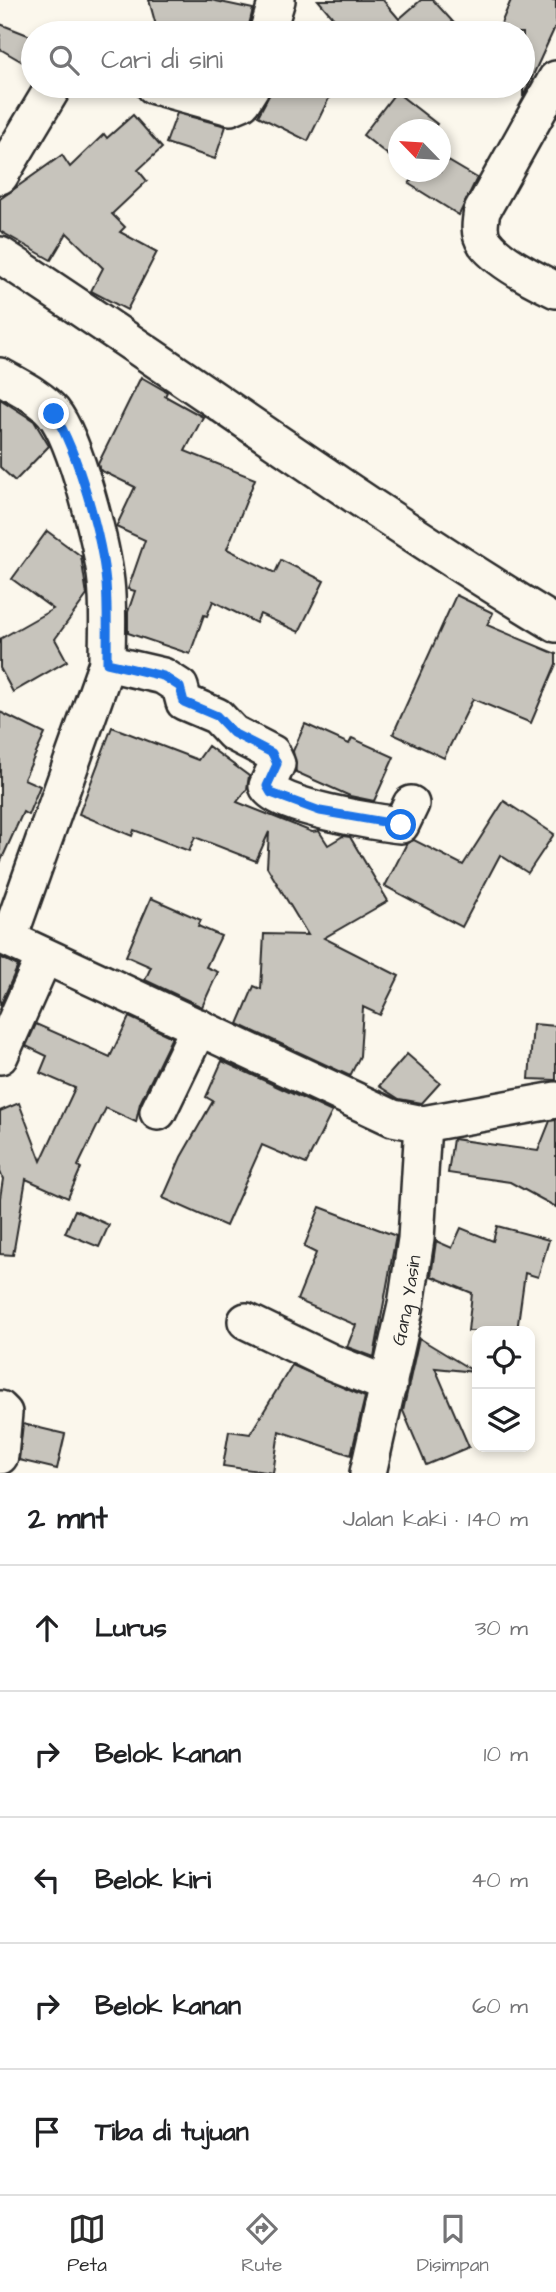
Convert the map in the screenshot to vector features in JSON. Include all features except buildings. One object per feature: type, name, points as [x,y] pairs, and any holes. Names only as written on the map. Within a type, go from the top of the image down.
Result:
[{"type":"street","points":[[271,21],[277,0]]},
{"type":"street","points":[[556,79],[482,211],[479,226],[485,243],[525,275],[556,290]]},
{"type":"street","points":[[0,176],[47,98]]},
{"type":"street","points":[[197,98],[230,107],[244,98]]},
{"type":"street","points":[[0,255],[141,347],[438,553],[556,624]]},
{"type":"street","points":[[0,376],[40,399],[62,426],[88,503],[106,581],[107,663],[5,936],[44,957],[393,1118],[423,1124],[556,1100]]},
{"type":"street","points":[[107,663],[163,676],[180,687],[184,702],[191,708],[217,716],[233,733],[272,753],[277,764],[267,786],[276,796],[320,811],[401,825],[411,804]]},
{"type":"street","points":[[0,1056],[44,957]]},
{"type":"street","points":[[158,1112],[199,1027]]},
{"type":"street","name":"Gang Yasin","points":[[368,1473],[389,1385],[416,1239],[423,1124]]},
{"type":"street","points":[[246,1321],[331,1362],[389,1385]]},
{"type":"street","points":[[0,1409],[4,1413],[0,1456]]},
{"type":"route","points":[[54,414],[62,426],[88,503],[106,581],[107,663],[142,669],[174,682],[180,687],[184,702],[191,708],[217,716],[233,733],[272,753],[277,764],[267,786],[276,796],[320,811],[401,825]]}]
